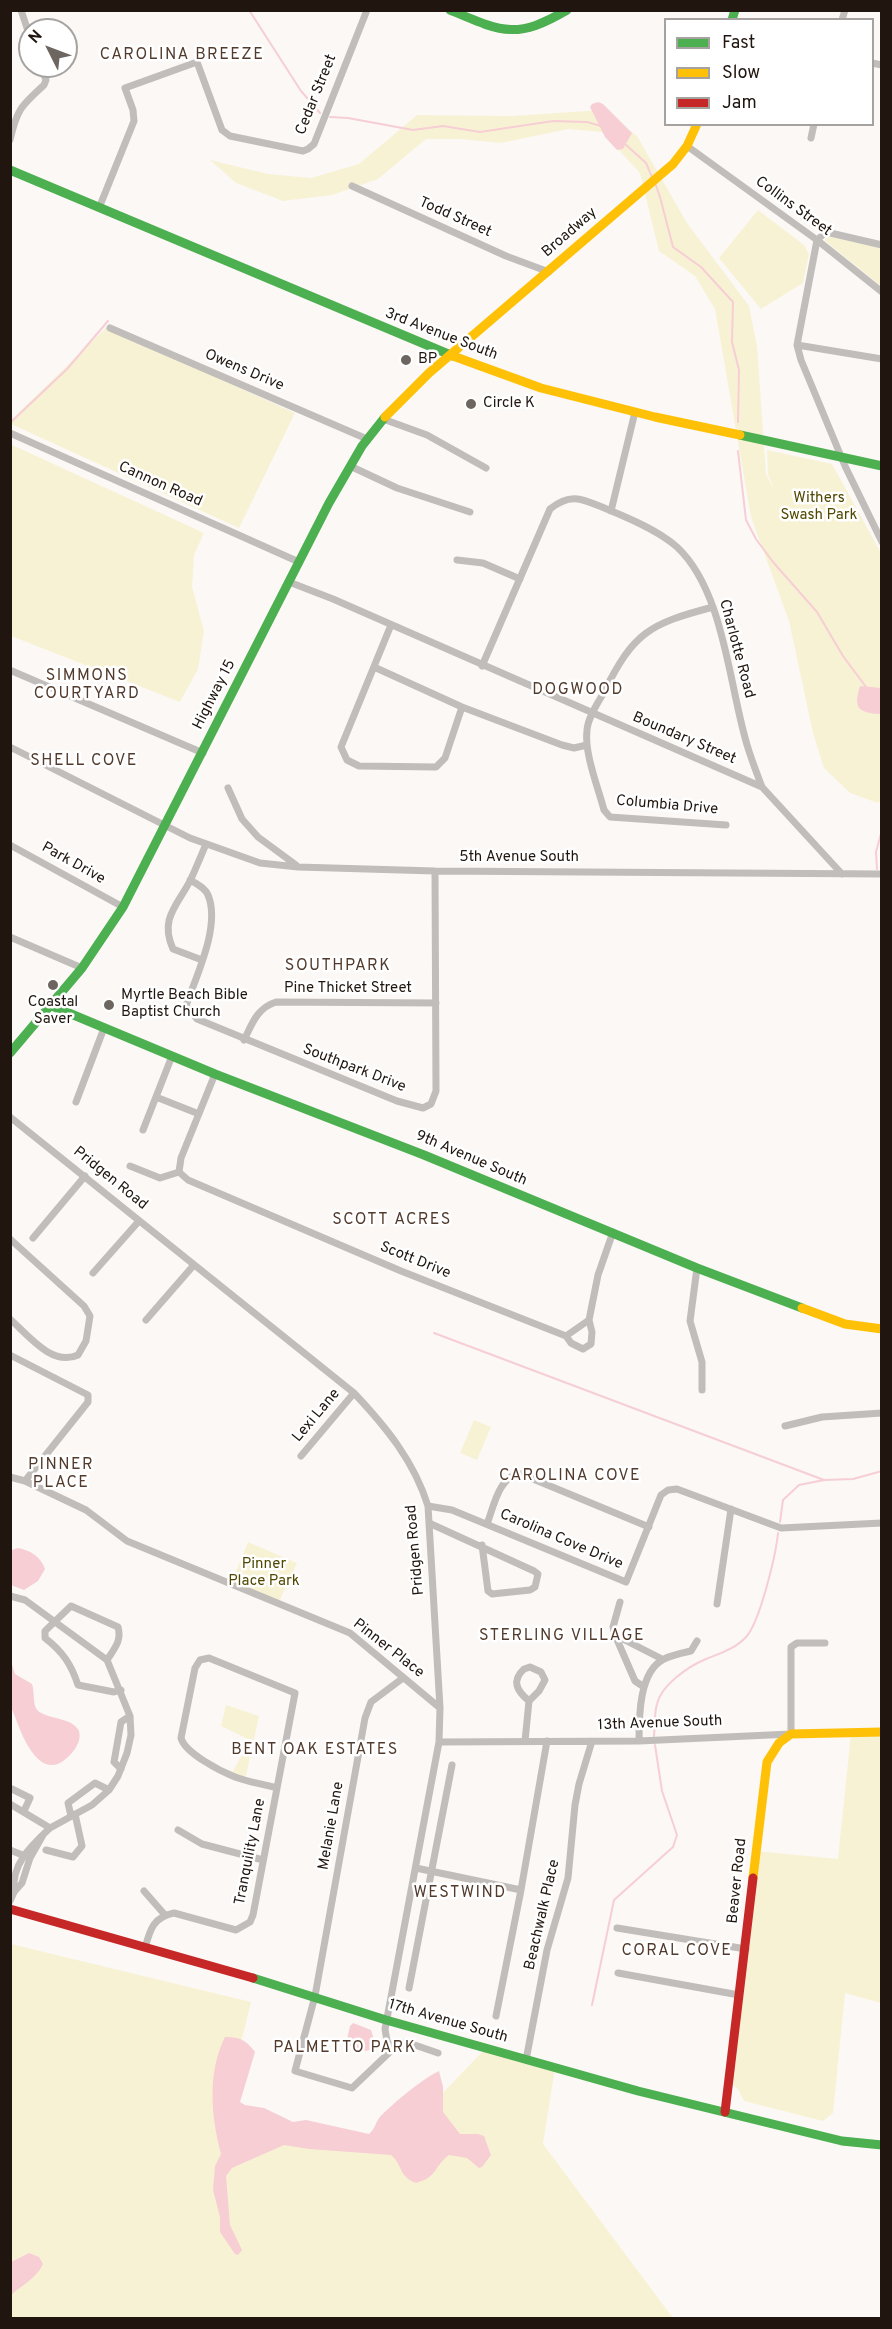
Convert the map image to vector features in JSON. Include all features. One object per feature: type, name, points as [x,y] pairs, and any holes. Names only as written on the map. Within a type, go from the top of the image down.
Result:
[{"type":"street","name":"Cedar Street","points":[[99,208],[134,121],[133,110],[125,88],[197,62],[222,130],[230,136],[303,151],[308,150],[314,144],[367,10]]},
{"type":"street","points":[[450,10],[490,27],[514,32],[529,30],[548,23],[567,10]]},
{"type":"street","points":[[10,140],[14,119],[19,109],[44,85],[45,78]]},
{"type":"street","name":"Broadway","points":[[451,355],[673,164],[687,146],[696,126]]},
{"type":"street","points":[[811,138],[814,126]]},
{"type":"street","name":"Collins Street","points":[[687,146],[817,240],[882,292]]},
{"type":"street","name":"3rd Avenue South","points":[[10,170],[338,310],[541,388],[636,412],[882,466]]},
{"type":"street","name":"Todd Street","points":[[352,186],[506,256],[549,272]]},
{"type":"street","points":[[882,245],[826,232],[817,240],[797,345],[841,458],[882,542]]},
{"type":"street","name":"Owens Drive","points":[[110,328],[367,439]]},
{"type":"street","points":[[797,345],[882,359]]},
{"type":"street","name":"Highway 15","points":[[12,1050],[52,1006],[82,968],[123,907],[299,562],[350,466],[367,439],[383,419],[451,355]]},
{"type":"street","points":[[610,511],[636,412]]},
{"type":"street","points":[[383,419],[427,435],[486,468]]},
{"type":"street","name":"Cannon Road","points":[[10,433],[299,562]]},
{"type":"street","points":[[350,466],[397,489],[470,512]]},
{"type":"street","name":"Charlotte Road","points":[[482,666],[550,509],[562,499],[577,498],[610,511],[654,531],[677,548],[698,573],[713,607],[747,748],[762,787]]},
{"type":"street","points":[[457,560],[483,563],[520,579]]},
{"type":"street","name":"Boundary Street","points":[[289,582],[762,787],[842,874]]},
{"type":"street","name":"Columbia Drive","points":[[713,607],[680,616],[651,629],[636,640],[620,660],[592,714],[587,728],[587,745],[604,810],[610,817],[726,825]]},
{"type":"street","points":[[391,625],[341,747],[347,760],[359,766],[436,767],[445,758],[462,707]]},
{"type":"street","points":[[374,667],[462,707],[562,745],[574,748],[587,745]]},
{"type":"street","points":[[12,671],[203,753]]},
{"type":"street","name":"5th Avenue South","points":[[10,747],[165,825],[206,844],[260,863],[298,867],[435,871],[882,874]]},
{"type":"street","points":[[228,788],[242,819],[258,837],[298,867]]},
{"type":"street","points":[[202,960],[173,949],[167,928],[170,914],[190,880],[206,844]]},
{"type":"street","name":"Park Drive","points":[[10,845],[123,907]]},
{"type":"street","name":"Southpark Drive","points":[[190,880],[205,890],[211,908],[210,940],[186,1006],[197,1020],[397,1101],[423,1108],[431,1104],[436,1091],[435,871]]},
{"type":"street","points":[[10,938],[82,968]]},
{"type":"street","name":"Pine Thicket Street","points":[[244,1040],[256,1015],[265,1005],[276,1002],[436,1003]]},
{"type":"street","name":"9th Avenue South","points":[[52,1006],[215,1074],[424,1155],[697,1268],[845,1324],[882,1329]]},
{"type":"street","points":[[76,1102],[104,1028]]},
{"type":"street","points":[[142,1130],[172,1056]]},
{"type":"street","points":[[130,1166],[160,1178],[179,1172],[181,1158],[215,1074]]},
{"type":"street","points":[[156,1096],[199,1114]]},
{"type":"street","name":"Pridgen Road","points":[[10,1117],[354,1393],[384,1426],[418,1478],[428,1506],[440,1708],[439,1742],[386,2020]]},
{"type":"street","name":"Scott Drive","points":[[179,1172],[188,1180],[230,1198],[566,1336],[571,1343],[583,1349],[591,1344],[592,1332],[589,1320]]},
{"type":"street","points":[[33,1238],[85,1176]]},
{"type":"street","points":[[93,1273],[139,1221]]},
{"type":"street","points":[[566,1336],[589,1320],[598,1275],[612,1232]]},
{"type":"street","points":[[10,1239],[84,1306],[90,1316],[86,1341],[78,1355],[65,1359],[51,1354],[10,1319]]},
{"type":"street","points":[[146,1320],[193,1266]]},
{"type":"street","points":[[697,1268],[690,1321],[702,1362],[702,1390]]},
{"type":"street","points":[[10,1355],[88,1395],[88,1402],[25,1481]]},
{"type":"street","name":"Lexi Lane","points":[[301,1456],[354,1393]]},
{"type":"street","points":[[785,1426],[822,1418],[882,1413]]},
{"type":"street","points":[[487,1524],[504,1481],[513,1474],[521,1474],[650,1527],[661,1495],[669,1490],[677,1489],[781,1528],[882,1523]]},
{"type":"street","name":"Pinner Place","points":[[10,1477],[25,1481],[86,1510],[127,1541],[350,1633],[440,1708]]},
{"type":"street","name":"Carolina Cove Drive","points":[[428,1506],[452,1510],[626,1582],[650,1527]]},
{"type":"street","points":[[717,1604],[731,1509]]},
{"type":"street","points":[[429,1523],[482,1545],[534,1571],[538,1574],[534,1587],[492,1594],[488,1592],[482,1545]]},
{"type":"street","points":[[10,1596],[25,1600],[107,1660],[130,1716],[131,1735],[121,1769],[109,1790],[92,1805],[50,1828],[36,1840],[13,1880],[14,1892],[10,1901]]},
{"type":"street","points":[[620,1602],[613,1627],[615,1635],[635,1681],[644,1687]]},
{"type":"street","points":[[107,1660],[118,1643],[120,1634],[118,1627],[71,1606],[56,1623],[45,1631],[45,1638],[58,1648],[70,1664],[78,1686],[114,1692],[121,1690]]},
{"type":"street","points":[[615,1635],[662,1659]]},
{"type":"street","points":[[639,1741],[639,1708],[644,1687],[652,1670],[662,1659],[691,1651],[697,1641]]},
{"type":"street","points":[[791,1734],[792,1647],[796,1642],[825,1643]]},
{"type":"street","name":"Tranquility Lane","points":[[165,1915],[174,1913],[236,1930],[250,1922],[253,1916],[295,1693],[208,1658],[198,1658],[181,1738],[183,1745],[190,1752],[234,1777],[277,1788]]},
{"type":"street","points":[[525,1741],[529,1701],[539,1691],[545,1680],[541,1672],[530,1667],[524,1669],[516,1679],[520,1694],[529,1701]]},
{"type":"street","name":"Melanie Lane","points":[[393,2049],[352,2088],[295,2071],[315,1996],[365,1718],[371,1702],[403,1678]]},
{"type":"street","points":[[121,1769],[114,1762],[121,1722],[130,1716]]},
{"type":"street","name":"13th Avenue South","points":[[439,1742],[639,1741],[882,1732]]},
{"type":"street","name":"Beaver Road","points":[[725,2112],[767,1762],[779,1743],[791,1734]]},
{"type":"street","points":[[496,2016],[547,1741]]},
{"type":"street","name":"Beachwalk Place","points":[[526,2060],[547,1950],[568,1878],[579,1784],[592,1741]]},
{"type":"street","points":[[409,1988],[452,1765]]},
{"type":"street","points":[[46,1850],[73,1857],[82,1845],[68,1803],[95,1784],[109,1790]]},
{"type":"street","points":[[12,1789],[30,1798],[24,1811]]},
{"type":"street","points":[[10,1804],[50,1828]]},
{"type":"street","points":[[178,1830],[202,1844],[263,1860]]},
{"type":"street","points":[[10,1850],[27,1857]]},
{"type":"street","points":[[416,1868],[521,1890]]},
{"type":"street","points":[[144,1891],[165,1915],[156,1920],[150,1929],[145,1948]]},
{"type":"street","name":"17th Avenue South","points":[[10,1910],[315,1996],[386,2020],[526,2060],[842,2140],[882,2145]]},
{"type":"street","points":[[617,1928],[746,1949]]},
{"type":"street","points":[[618,1973],[739,1995]]},
{"type":"street","points":[[386,2020],[387,2041],[393,2049],[406,2042],[438,2053]]},
{"type":"green space","name":"Withers Swash Park","points":[[602,110],[637,136],[687,223],[749,306],[757,346],[766,474],[774,490],[768,474],[767,450],[832,464],[881,553],[881,800],[878,803],[850,793],[824,768],[813,733],[789,621],[751,517],[715,309],[695,276],[659,251],[640,173],[602,132],[568,129],[501,143],[460,139],[426,139],[378,179],[332,195],[283,201],[236,183],[210,160],[268,174],[311,178],[359,164],[417,115],[512,116]]},
{"type":"green space","points":[[758,210],[804,245],[809,254],[803,283],[761,309],[719,258]]},
{"type":"green space","points":[[827,236],[881,248],[881,286],[825,241]]},
{"type":"green space","points":[[106,328],[295,413],[239,528],[11,424],[11,420]]},
{"type":"green space","points":[[10,444],[204,533],[194,555],[192,587],[204,631],[198,669],[180,702],[11,636]]},
{"type":"green space","points":[[474,1420],[491,1427],[477,1460],[460,1453]]},
{"type":"green space","name":"Pinner Place Park","points":[[248,1542],[297,1563],[278,1604],[231,1584]]},
{"type":"green space","points":[[226,1705],[259,1716],[245,1780],[231,1775],[250,1740],[221,1726]]},
{"type":"green space","points":[[851,1733],[881,1733],[881,2003],[845,1993],[833,2113],[823,2121],[744,2101],[738,2089],[729,2082],[756,1851],[838,1859]]},
{"type":"green space","points":[[11,1944],[251,2002],[223,2115],[387,2151],[485,2049],[555,2068],[543,2144],[673,2318],[11,2318]]},
{"type":"shaded area","points":[[598,102],[603,104],[632,133],[623,149],[617,150],[605,137],[590,107]]},
{"type":"shaded area","points":[[860,686],[881,688],[881,714],[862,711],[859,708],[857,700]]},
{"type":"shaded area","points":[[18,1548],[34,1555],[45,1569],[38,1581],[24,1590],[11,1585],[11,1554],[12,1550]]},
{"type":"shaded area","points":[[10,1658],[15,1674],[32,1684],[38,1711],[71,1723],[79,1731],[75,1749],[65,1760],[56,1765],[39,1760],[21,1732],[10,1704]]},
{"type":"shaded area","points":[[353,2023],[371,2030],[375,2043],[371,2050],[363,2051],[346,2044],[350,2026]]},
{"type":"shaded area","points":[[225,2037],[242,2040],[255,2052],[240,2102],[264,2108],[293,2122],[306,2120],[369,2134],[379,2118],[391,2106],[439,2071],[443,2087],[443,2112],[460,2134],[484,2136],[491,2155],[479,2168],[467,2158],[449,2155],[428,2178],[416,2183],[403,2174],[391,2155],[284,2145],[232,2168],[226,2176],[230,2225],[242,2250],[238,2255],[235,2254],[220,2232],[220,2217],[213,2190],[215,2166],[221,2154],[213,2110],[213,2080],[215,2065]]},
{"type":"shaded area","points":[[29,2253],[39,2257],[43,2264],[33,2277],[11,2295],[11,2262]]},
{"type":"waterway","points":[[249,10],[301,91],[320,113]]},
{"type":"waterway","points":[[330,117],[413,130],[443,126],[480,132],[553,121],[587,122],[601,126]]},
{"type":"waterway","points":[[624,143],[646,163],[652,177]]},
{"type":"waterway","points":[[655,183],[673,247],[701,267],[733,302],[732,342],[739,370],[738,422]]},
{"type":"waterway","points":[[10,423],[67,369],[108,321]]},
{"type":"waterway","points":[[738,451],[746,520],[756,539],[817,612],[843,656],[866,687]]},
{"type":"waterway","points":[[877,869],[876,852],[882,830]]},
{"type":"waterway","points":[[434,1333],[824,1480]]},
{"type":"waterway","points":[[780,1522],[783,1500],[799,1485],[824,1480],[853,1479],[882,1471]]},
{"type":"waterway","points":[[654,1736],[657,1704],[670,1683],[692,1666],[737,1645],[751,1629],[766,1587],[778,1533]]},
{"type":"waterway","points":[[592,2005],[614,1900],[673,1847],[677,1835],[662,1791],[655,1745]]},
{"type":"traffic: fast","points":[[450,10],[483,24],[509,30],[535,26],[567,10]]},
{"type":"traffic: fast","points":[[733,18],[735,10]]},
{"type":"traffic: fast","points":[[10,170],[453,356]]},
{"type":"traffic: fast","points":[[10,1053],[82,968],[123,907],[329,503],[362,446],[385,417]]},
{"type":"traffic: fast","points":[[740,435],[882,466]]},
{"type":"traffic: fast","points":[[52,1006],[215,1074],[424,1155],[697,1268],[802,1308]]},
{"type":"traffic: fast","points":[[253,1978],[386,2020],[638,2091],[842,2141],[882,2145]]},
{"type":"traffic: slow","points":[[385,417],[429,373],[673,164],[687,146],[696,126]]},
{"type":"traffic: slow","points":[[453,356],[541,388],[655,417],[740,435]]},
{"type":"traffic: slow","points":[[802,1308],[845,1324],[882,1329]]},
{"type":"traffic: slow","points":[[753,1878],[767,1762],[779,1743],[791,1734],[882,1732]]},
{"type":"traffic: jam","points":[[725,2112],[753,1878]]},
{"type":"traffic: jam","points":[[10,1909],[253,1978]]},
{"type":"place","name":"BP","points":[[406,360]]},
{"type":"place","name":"Circle K","points":[[471,404]]},
{"type":"place","name":"Coastal Saver","points":[[53,985]]},
{"type":"place","name":"Myrtle Beach Bible Baptist Church","points":[[109,1005]]},
{"type":"district","name":"CAROLINA BREEZE","points":[[182,56]]},
{"type":"district","name":"SIMMONS COURTYARD","points":[[87,686]]},
{"type":"district","name":"DOGWOOD","points":[[578,691]]},
{"type":"district","name":"SHELL COVE","points":[[84,762]]},
{"type":"district","name":"SOUTHPARK","points":[[338,967]]},
{"type":"district","name":"SCOTT ACRES","points":[[392,1221]]},
{"type":"district","name":"PINNER PLACE","points":[[61,1475]]},
{"type":"district","name":"CAROLINA COVE","points":[[570,1477]]},
{"type":"district","name":"STERLING VILLAGE","points":[[562,1637]]},
{"type":"district","name":"BENT OAK ESTATES","points":[[315,1751]]},
{"type":"district","name":"WESTWIND","points":[[460,1894]]},
{"type":"district","name":"CORAL COVE","points":[[677,1952]]},
{"type":"district","name":"PALMETTO PARK","points":[[345,2049]]}]
